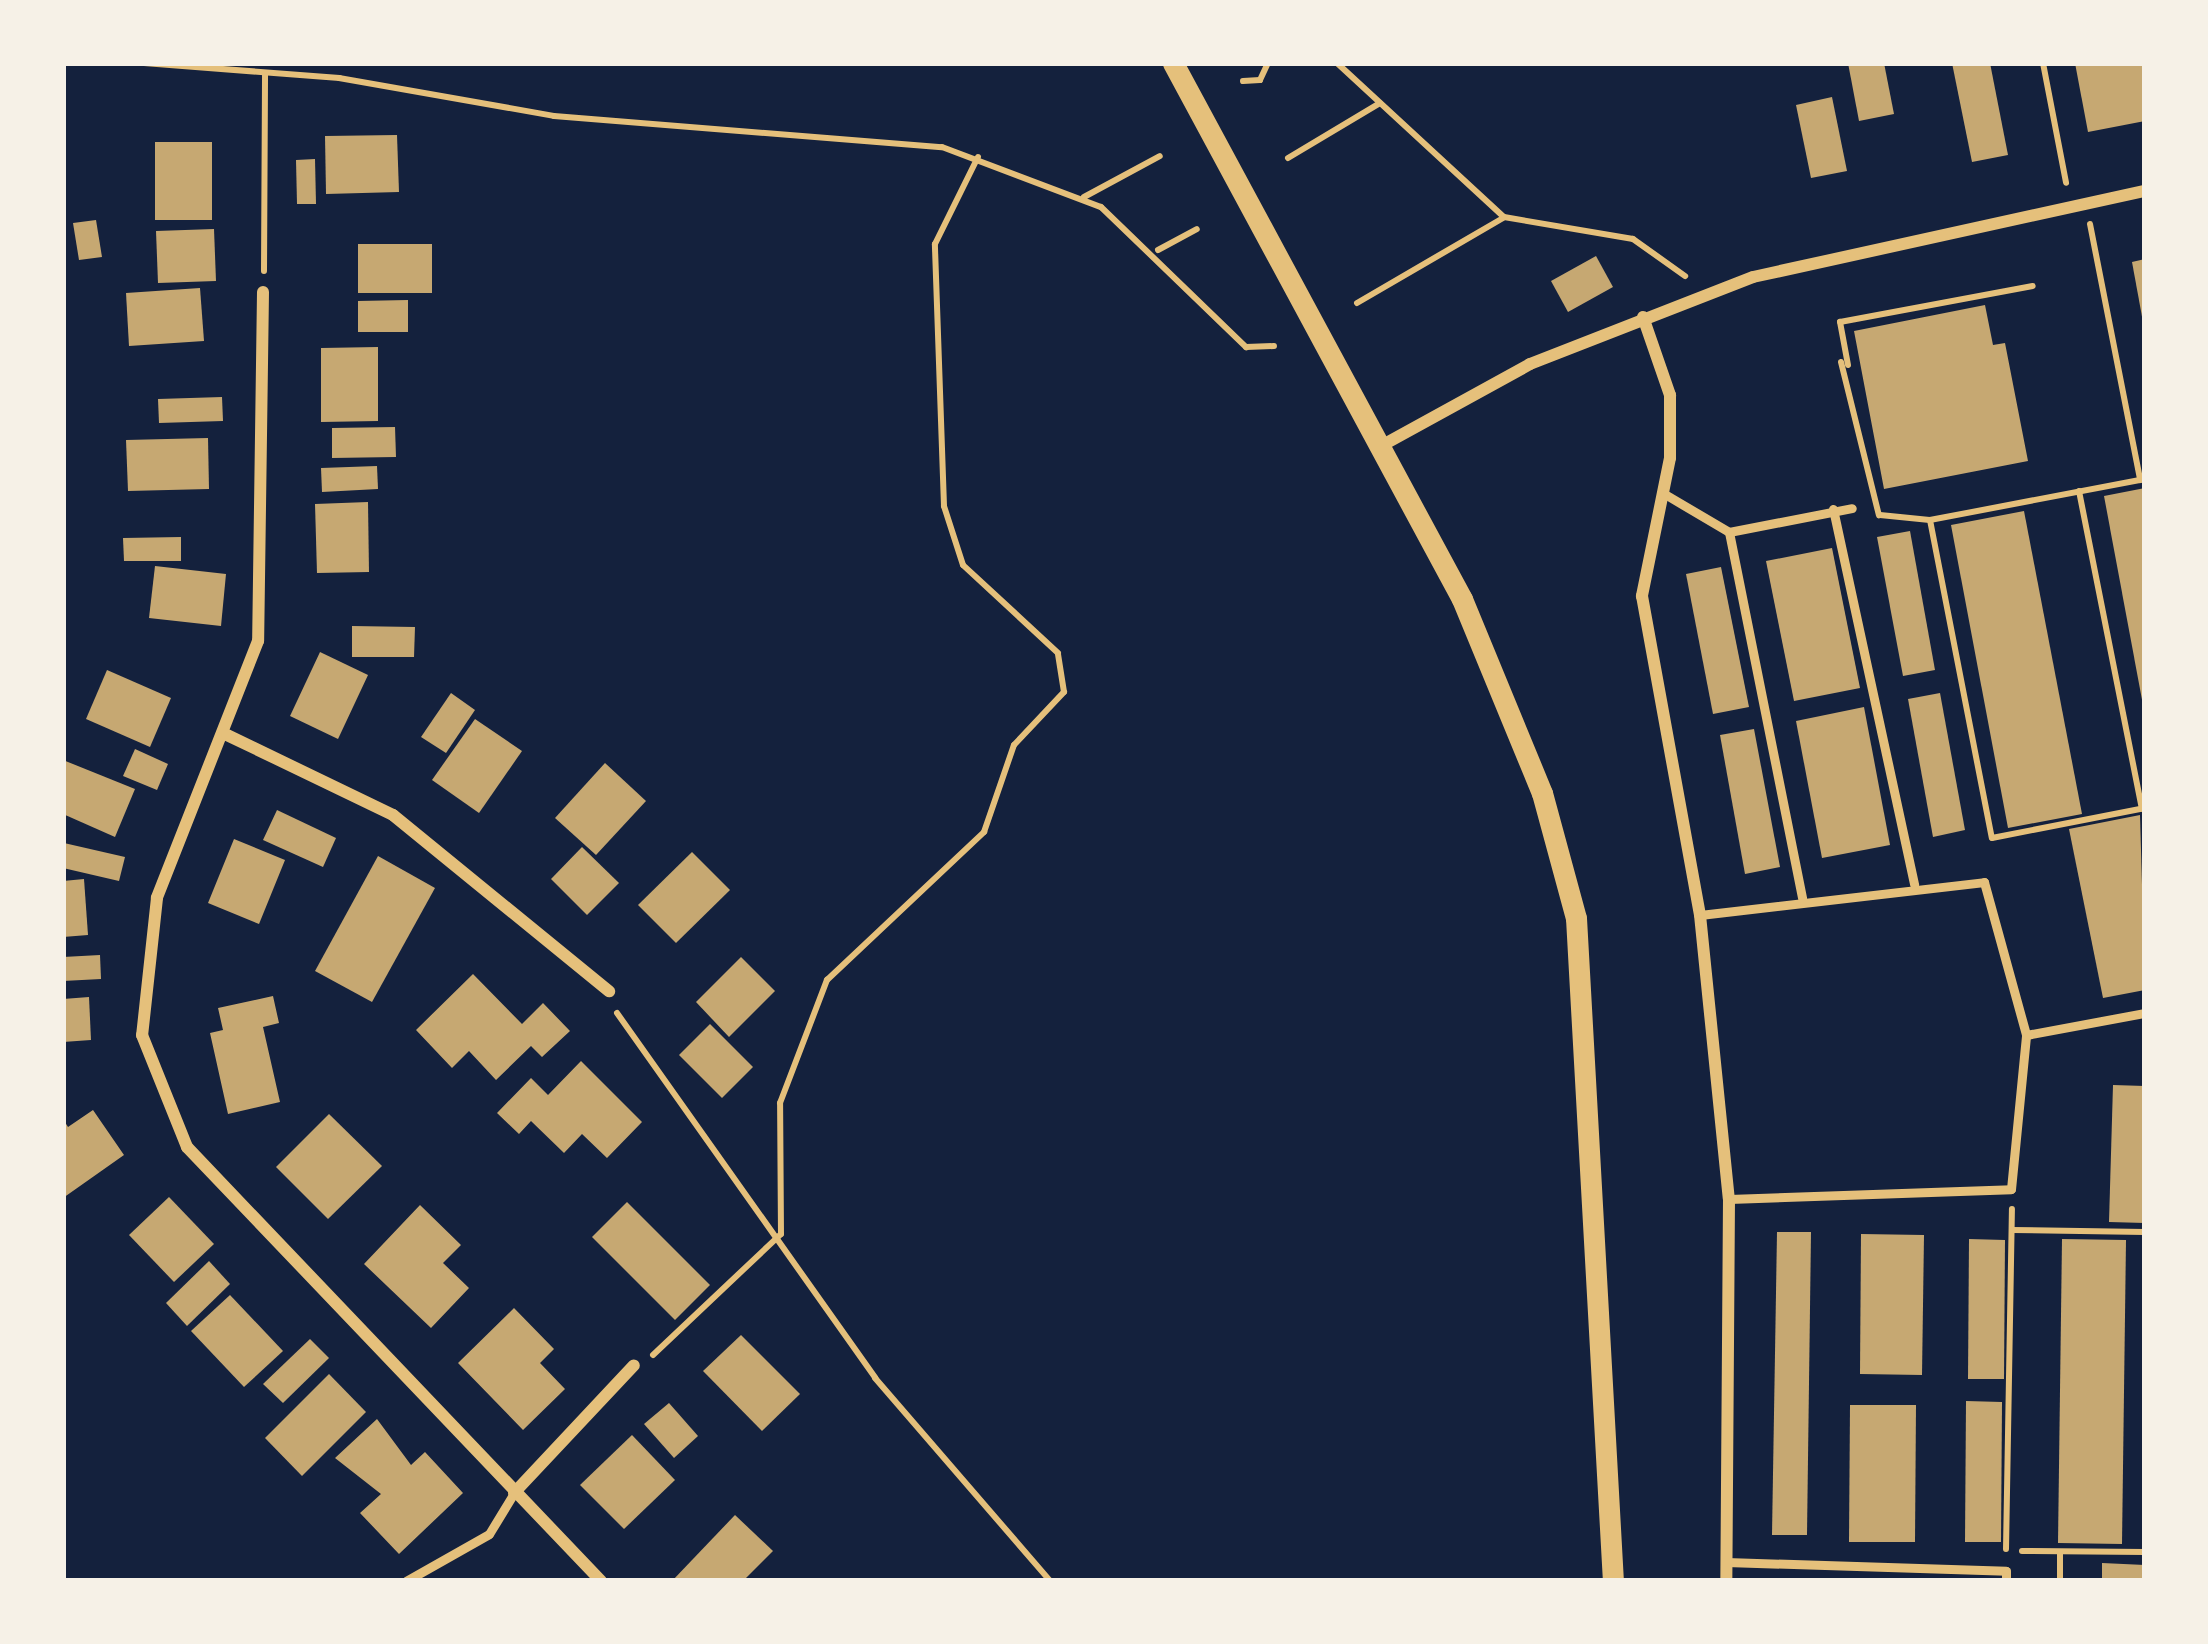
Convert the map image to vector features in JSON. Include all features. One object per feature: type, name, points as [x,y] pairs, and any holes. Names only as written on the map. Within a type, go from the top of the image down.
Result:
[{"type":"street","points":[[1173,63],[1381,446],[1533,771],[1576,918],[1613,1581]]},
{"type":"street","points":[[1381,446],[1643,317],[1709,292],[2145,191]]},
{"type":"street","points":[[263,292],[264,599],[227,735],[146,940],[142,1035],[157,1085],[187,1148],[601,1581]]},
{"type":"street","points":[[1643,317],[1670,395],[1663,493],[1642,596],[1700,915],[1729,1199],[1726,1581]]},
{"type":"street","points":[[227,735],[393,815],[609,991]]},
{"type":"street","points":[[514,1493],[634,1365]]},
{"type":"lane","points":[[1663,493],[1729,532],[1852,508]]},
{"type":"lane","points":[[1833,509],[1914,884]]},
{"type":"lane","points":[[1729,532],[1802,898]]},
{"type":"lane","points":[[1700,915],[1914,884],[1984,882],[2026,1035],[2011,1189],[1729,1199]]},
{"type":"lane","points":[[2026,1035],[2145,1013]]},
{"type":"lane","points":[[406,1581],[489,1534],[514,1493]]},
{"type":"lane","points":[[1726,1562],[2006,1576]]},
{"type":"path","points":[[144,63],[226,66],[554,116],[978,157],[1084,197],[1158,250],[1246,347],[1274,346]]},
{"type":"path","points":[[1243,81],[1260,80],[1268,63]]},
{"type":"path","points":[[1337,63],[1504,217],[1633,239],[1683,276],[1702,271],[1709,292]]},
{"type":"path","points":[[2043,63],[2071,205]]},
{"type":"path","points":[[263,292],[266,73]]},
{"type":"path","points":[[1288,158],[1380,103]]},
{"type":"path","points":[[1084,197],[1160,156]]},
{"type":"path","points":[[634,1365],[670,1346],[781,1234],[780,1103],[818,996],[854,946],[984,832],[1014,745],[1064,692],[1058,653],[963,565],[944,506],[934,244],[978,157]]},
{"type":"path","points":[[1852,508],[1930,520],[2142,480],[2086,202]]},
{"type":"path","points":[[1357,303],[1504,217]]},
{"type":"path","points":[[1158,250],[1197,229]]},
{"type":"path","points":[[1879,515],[1844,364],[1840,322],[2033,286]]},
{"type":"path","points":[[1930,520],[1992,838],[2143,808],[2078,491]]},
{"type":"path","points":[[609,991],[626,1036],[781,1234],[875,1378],[1050,1581]]},
{"type":"path","points":[[2006,1576],[2011,1189]]},
{"type":"path","points":[[2012,1230],[2145,1232]]},
{"type":"path","points":[[2006,1551],[2145,1552]]},
{"type":"path","points":[[2060,1552],[2060,1581]]},
{"type":"building","points":[[1848,63],[1884,63],[1894,114],[1859,121]]},
{"type":"building","points":[[1952,63],[1990,63],[2008,155],[1972,162]]},
{"type":"building","points":[[2075,63],[2145,63],[2145,121],[2088,132]]},
{"type":"building","points":[[1832,97],[1847,171],[1811,178],[1796,105]]},
{"type":"building","points":[[397,135],[399,192],[326,194],[325,136]]},
{"type":"building","points":[[155,142],[212,142],[212,220],[155,220]]},
{"type":"building","points":[[315,159],[316,204],[297,204],[296,160]]},
{"type":"building","points":[[96,220],[102,257],[79,260],[73,223]]},
{"type":"building","points":[[214,229],[216,281],[158,283],[156,231]]},
{"type":"building","points":[[358,244],[432,244],[432,293],[358,293]]},
{"type":"building","points":[[1596,256],[1613,287],[1568,312],[1551,281]]},
{"type":"building","points":[[2145,259],[2145,322],[2143,322],[2132,262]]},
{"type":"building","points":[[200,288],[204,341],[129,346],[126,293]]},
{"type":"building","points":[[408,300],[408,332],[358,332],[358,301]]},
{"type":"building","points":[[1985,305],[1993,345],[2005,343],[2028,461],[1884,489],[1854,331]]},
{"type":"building","points":[[378,347],[378,421],[321,422],[321,348]]},
{"type":"building","points":[[222,397],[223,421],[159,423],[158,399]]},
{"type":"building","points":[[395,427],[396,457],[332,458],[332,428]]},
{"type":"building","points":[[208,438],[209,489],[128,491],[126,440]]},
{"type":"building","points":[[377,466],[378,489],[322,492],[321,468]]},
{"type":"building","points":[[2145,488],[2145,705],[2143,705],[2104,496]]},
{"type":"building","points":[[368,502],[369,572],[317,573],[315,504]]},
{"type":"building","points":[[2024,511],[2082,814],[2008,828],[1951,525]]},
{"type":"building","points":[[1910,531],[1935,670],[1903,676],[1877,537]]},
{"type":"building","points":[[181,537],[181,561],[124,561],[123,538]]},
{"type":"building","points":[[1832,548],[1860,688],[1794,701],[1766,561]]},
{"type":"building","points":[[155,566],[226,574],[221,626],[149,618]]},
{"type":"building","points":[[1721,567],[1749,707],[1713,714],[1686,574]]},
{"type":"building","points":[[352,626],[415,627],[414,657],[352,657]]},
{"type":"building","points":[[320,652],[368,675],[338,739],[290,716]]},
{"type":"building","points":[[107,670],[171,698],[150,747],[86,719]]},
{"type":"building","points":[[451,693],[475,710],[446,753],[421,737]]},
{"type":"building","points":[[1940,693],[1965,830],[1933,837],[1908,699]]},
{"type":"building","points":[[1864,707],[1890,845],[1822,858],[1796,721]]},
{"type":"building","points":[[475,719],[522,751],[479,813],[432,780]]},
{"type":"building","points":[[1754,729],[1780,867],[1745,874],[1720,735]]},
{"type":"building","points":[[135,749],[168,764],[157,790],[123,776]]},
{"type":"building","points":[[63,760],[135,789],[115,837],[63,814]]},
{"type":"building","points":[[605,763],[646,801],[596,855],[555,818]]},
{"type":"building","points":[[277,810],[336,838],[323,867],[263,840]]},
{"type":"building","points":[[2140,815],[2145,990],[2103,998],[2069,829]]},
{"type":"building","points":[[234,839],[285,860],[259,924],[208,903]]},
{"type":"building","points":[[64,843],[125,857],[119,881],[63,868]]},
{"type":"building","points":[[582,847],[619,883],[587,915],[551,879]]},
{"type":"building","points":[[692,852],[730,890],[676,943],[638,905]]},
{"type":"building","points":[[378,856],[435,888],[372,1002],[315,971]]},
{"type":"building","points":[[84,879],[88,935],[63,937],[63,881]]},
{"type":"building","points":[[100,955],[101,979],[63,981],[63,957]]},
{"type":"building","points":[[741,957],[775,991],[729,1037],[696,1002]]},
{"type":"building","points":[[473,974],[522,1024],[543,1003],[570,1031],[542,1057],[531,1046],[496,1080],[469,1051],[452,1068],[416,1030]]},
{"type":"building","points":[[273,996],[279,1023],[263,1027],[280,1102],[228,1114],[210,1033],[223,1030],[218,1008]]},
{"type":"building","points":[[89,997],[91,1040],[63,1042],[63,999]]},
{"type":"building","points":[[710,1024],[753,1067],[722,1098],[679,1055]]},
{"type":"building","points":[[581,1061],[642,1122],[607,1158],[582,1134],[564,1153],[531,1121],[519,1134],[497,1113],[531,1078],[548,1095]]},
{"type":"building","points":[[2113,1085],[2145,1086],[2145,1223],[2109,1222]]},
{"type":"building","points":[[93,1110],[124,1155],[63,1198],[63,1119],[68,1127]]},
{"type":"building","points":[[329,1114],[382,1166],[328,1219],[276,1167]]},
{"type":"building","points":[[169,1197],[214,1244],[174,1282],[129,1235]]},
{"type":"building","points":[[627,1202],[710,1285],[675,1320],[592,1237]]},
{"type":"building","points":[[420,1205],[461,1245],[443,1263],[469,1288],[431,1328],[364,1264]]},
{"type":"building","points":[[1777,1232],[1811,1232],[1807,1535],[1772,1535]]},
{"type":"building","points":[[1861,1234],[1924,1235],[1922,1375],[1860,1374]]},
{"type":"building","points":[[1969,1239],[2005,1240],[2004,1379],[1968,1379]]},
{"type":"building","points":[[2062,1239],[2126,1240],[2122,1544],[2058,1543]]},
{"type":"building","points":[[209,1261],[230,1284],[187,1326],[166,1303]]},
{"type":"building","points":[[230,1295],[283,1351],[244,1387],[191,1331]]},
{"type":"building","points":[[514,1308],[554,1349],[540,1363],[565,1389],[523,1430],[458,1363]]},
{"type":"building","points":[[741,1335],[800,1394],[762,1431],[703,1371]]},
{"type":"building","points":[[310,1339],[329,1358],[283,1403],[263,1384]]},
{"type":"building","points":[[329,1374],[366,1412],[302,1476],[265,1438]]},
{"type":"building","points":[[1966,1401],[2002,1402],[2001,1542],[1965,1542]]},
{"type":"building","points":[[669,1403],[698,1436],[674,1458],[644,1424]]},
{"type":"building","points":[[1850,1405],[1916,1405],[1915,1542],[1849,1542]]},
{"type":"building","points":[[377,1419],[411,1465],[425,1452],[463,1493],[399,1554],[360,1513],[381,1494],[335,1458]]},
{"type":"building","points":[[632,1435],[675,1480],[624,1529],[580,1485]]},
{"type":"building","points":[[735,1515],[773,1551],[743,1581],[672,1581]]},
{"type":"building","points":[[2102,1563],[2145,1565],[2145,1581],[2102,1581]]}]
